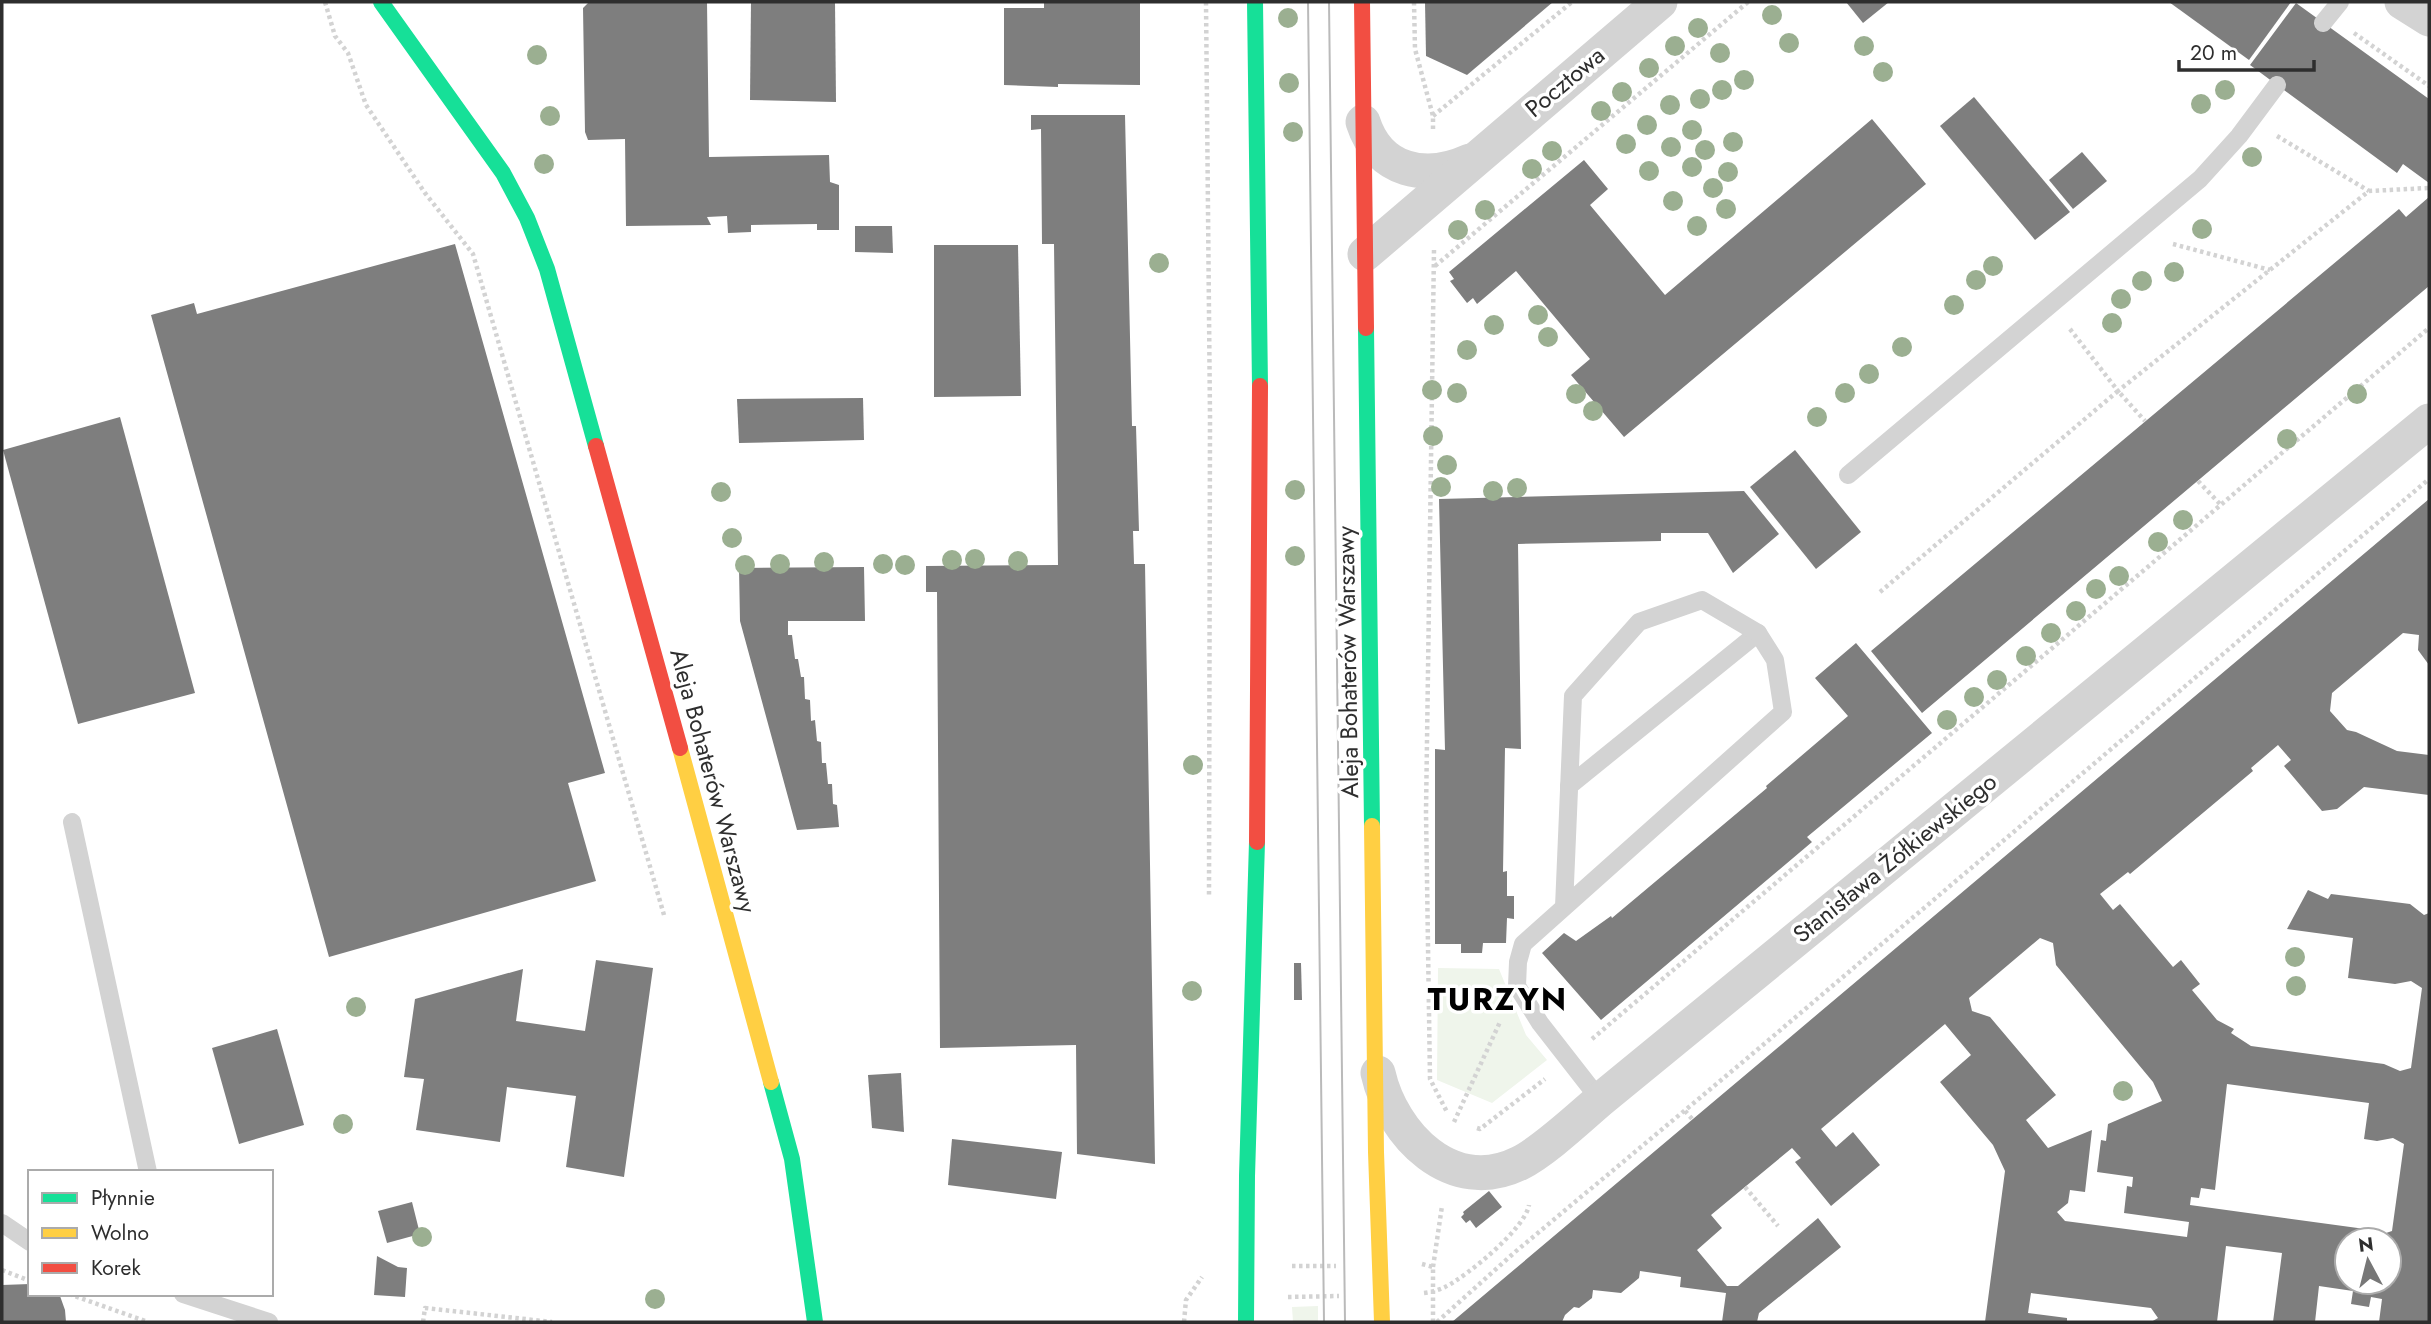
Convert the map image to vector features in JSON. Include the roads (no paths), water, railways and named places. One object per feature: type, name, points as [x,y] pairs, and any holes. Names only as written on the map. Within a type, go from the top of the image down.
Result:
[{"type":"street","name":"Aleja Bohaterów Warszawy","points":[[381,2],[503,173],[527,218],[543,258],[792,1159],[815,1322]]},
{"type":"street","points":[[1245,1322],[1259,727],[1259,281],[1255,2]]},
{"type":"street","name":"Aleja Bohaterów Warszawy","points":[[1362,2],[1382,1322]]},
{"type":"street","name":"Pocztowa","points":[[1365,254],[1470,161],[1660,2]]},
{"type":"street","points":[[2402,2],[2429,19]]},
{"type":"street","name":"Pocztowa","points":[[1363,122],[1372,144],[1395,165],[1433,170],[1459,167],[1470,161]]},
{"type":"street","name":"Stanisława Żółkiewskiego","points":[[1376,1062],[1381,1086],[1398,1122],[1419,1146],[1440,1162],[1467,1171],[1483,1172],[1520,1164],[2429,421]]},
{"type":"street","points":[[1245,1298],[1252,1322]]},
{"type":"lane","points":[[1848,475],[2200,178],[2251,120],[2277,85]]},
{"type":"lane","points":[[1564,907],[1573,696],[1639,622],[1702,600],[1758,633],[1775,660],[1783,712],[1523,944],[1518,962],[1517,986],[1540,1023],[1601,1100]]},
{"type":"lane","points":[[1569,786],[1758,633]]},
{"type":"lane","points":[[72,822],[148,1170]]},
{"type":"lane","points":[[2,1223],[28,1241]]},
{"type":"lane","points":[[189,1296],[269,1322]]},
{"type":"tram line","points":[[1308,2],[1324,1322]]},
{"type":"tram line","points":[[1329,2],[1345,1322]]},
{"type":"district","name":"TURZYN","points":[[1498,999]]}]
